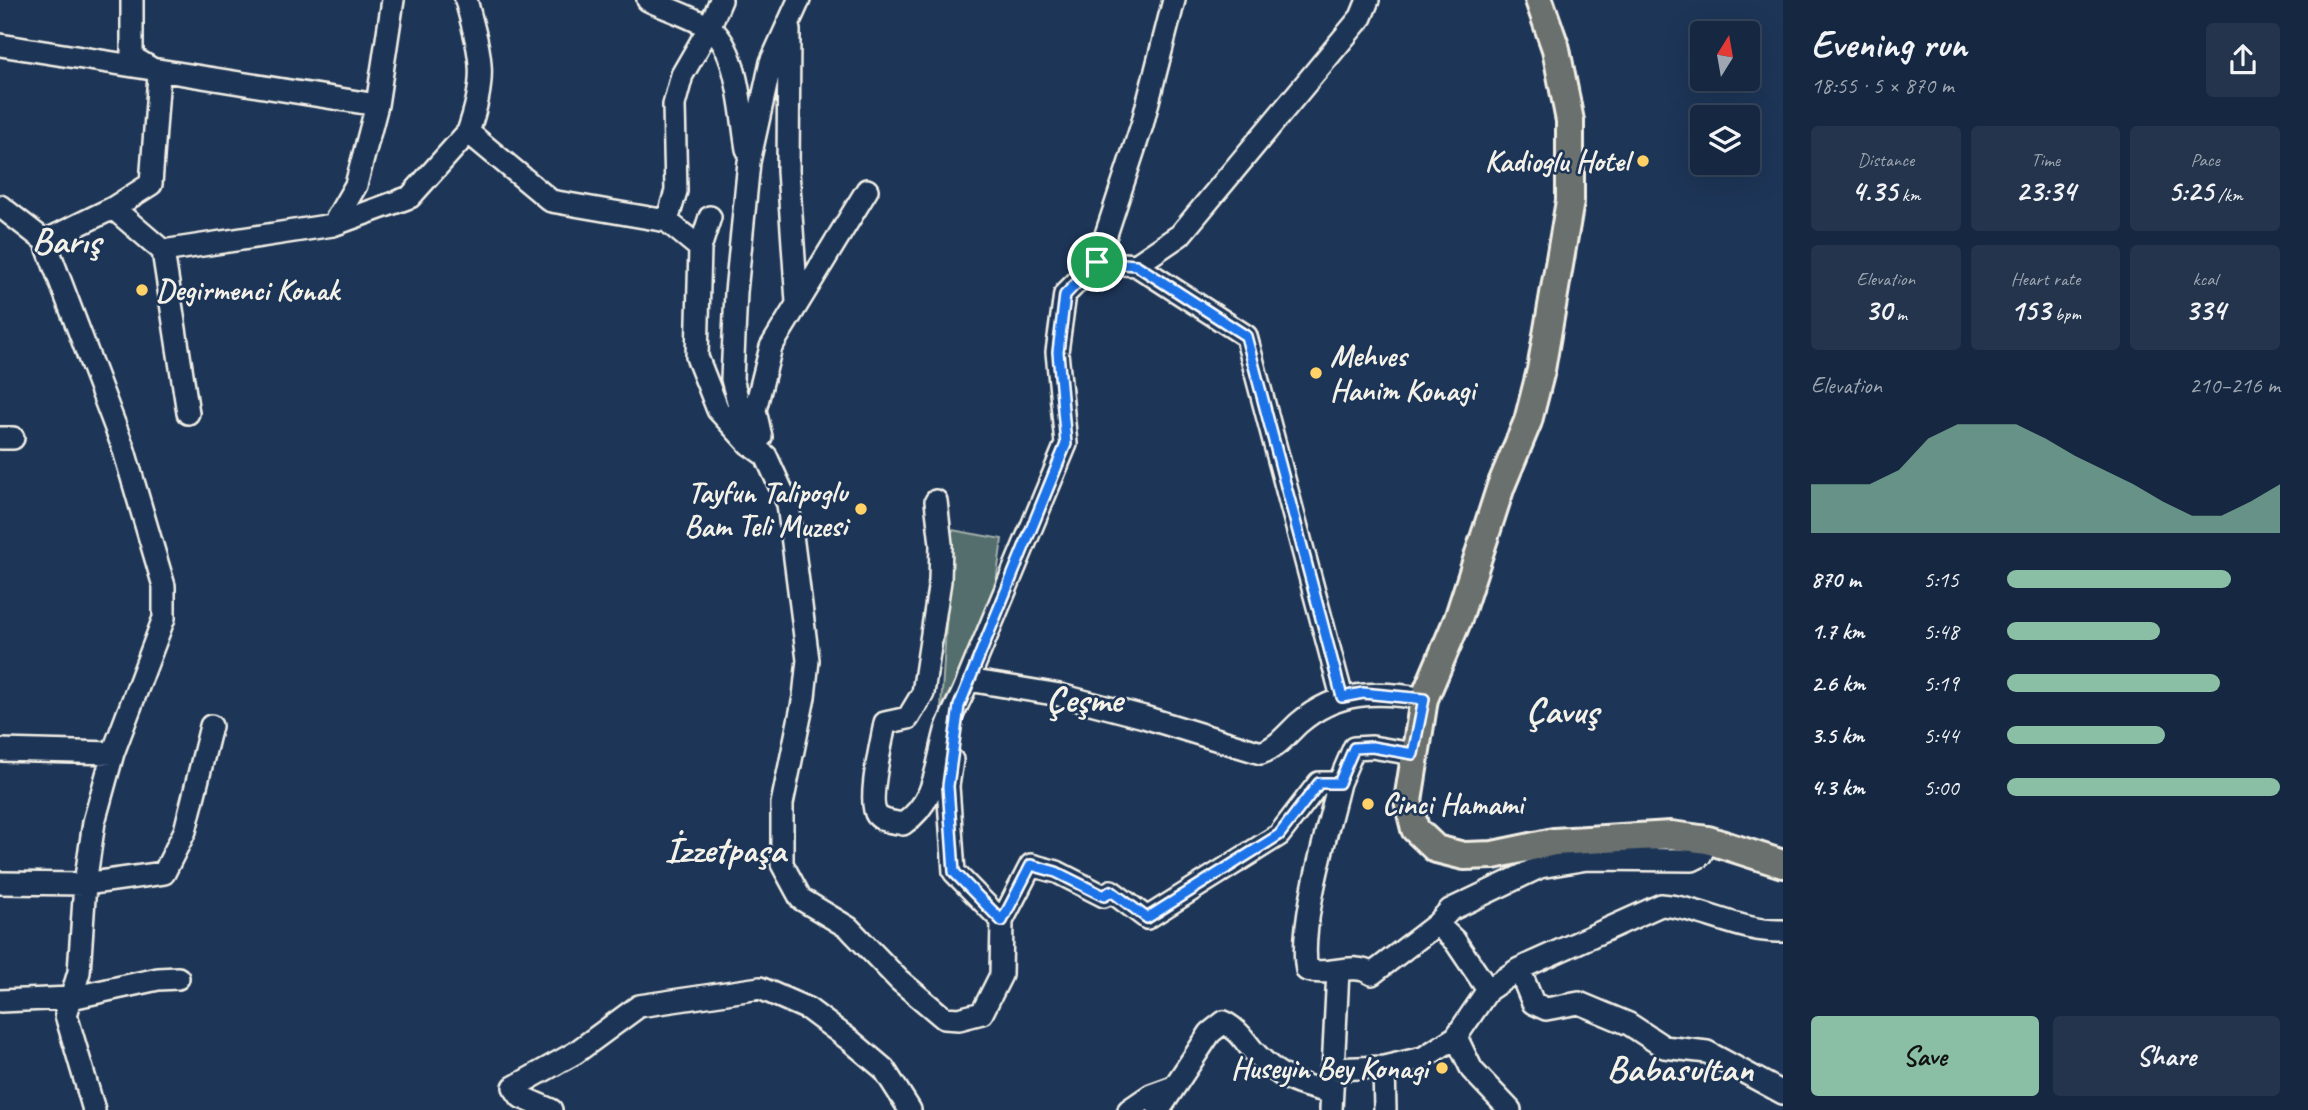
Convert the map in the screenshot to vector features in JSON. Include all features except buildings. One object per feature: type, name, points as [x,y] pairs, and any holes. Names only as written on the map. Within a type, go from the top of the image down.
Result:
[{"type":"main road","points":[[1539,0],[1556,49],[1570,121],[1568,209],[1541,370],[1528,421],[1502,486],[1458,619],[1424,699],[1413,754],[1408,801],[1415,829],[1436,849],[1464,856],[1493,855],[1554,842],[1622,835],[1671,835],[1708,840],[1783,864]]},
{"type":"street","points":[[45,241],[113,208],[151,184],[159,75],[132,57],[132,0]]},
{"type":"street","points":[[333,225],[356,185],[377,105],[393,0]]},
{"type":"street","points":[[163,251],[333,225],[410,197],[468,132],[477,106],[482,63],[466,0]]},
{"type":"street","points":[[648,0],[716,35],[733,65],[749,162]]},
{"type":"street","points":[[667,221],[676,191],[674,105],[682,75],[716,35],[720,0]]},
{"type":"street","points":[[799,0],[771,62],[749,162],[736,292],[732,379],[758,450],[788,504],[808,660],[804,698],[782,804],[782,864],[801,899],[849,928],[899,980],[944,1018],[959,1019],[982,1013],[1002,975],[1002,921],[1031,865],[1056,872],[1104,896],[1111,891],[1147,918],[1279,835],[1319,783],[1339,783]]},
{"type":"street","points":[[936,501],[941,544],[940,580],[922,693],[908,718],[885,723],[873,801],[876,814],[883,820],[903,824],[919,813],[937,778],[947,729],[959,706],[1066,444],[1058,352],[1065,295],[1097,262],[1142,125],[1174,0]]},
{"type":"street","points":[[1136,265],[1180,235],[1362,18],[1368,0]]},
{"type":"street","points":[[789,21],[788,171],[797,302]]},
{"type":"street","points":[[0,45],[377,105]]},
{"type":"street","points":[[468,132],[551,201],[667,221],[700,247]]},
{"type":"street","points":[[758,450],[755,410],[771,347],[867,190]]},
{"type":"street","points":[[0,206],[45,241],[123,447],[164,586],[164,618],[113,753],[94,822],[85,884],[79,972],[66,1015],[94,1110]]},
{"type":"street","points":[[113,208],[163,251],[188,413]]},
{"type":"street","points":[[710,217],[700,247],[697,357],[718,410],[758,450]]},
{"type":"street","points":[[1097,262],[1136,265],[1246,336],[1342,697]]},
{"type":"street","points":[[968,680],[1060,695],[1144,717],[1261,753],[1274,749],[1322,706],[1342,697],[1363,693],[1424,699]]},
{"type":"street","points":[[959,706],[948,786],[954,872],[1002,921]]},
{"type":"street","points":[[0,883],[85,884],[164,873],[186,831],[211,726]]},
{"type":"street","points":[[1413,754],[1372,747],[1354,748],[1339,783],[1312,898],[1305,961],[1307,970],[1316,973],[1357,968],[1372,974],[1437,924],[1450,910],[1540,866],[1599,859],[1692,860],[1700,856],[1708,840]]},
{"type":"street","points":[[0,750],[113,753]]},
{"type":"street","points":[[1331,1069],[1384,1068],[1423,1058],[1456,1037],[1488,990],[1519,969],[1661,905],[1685,907],[1766,932],[1783,931]]},
{"type":"street","points":[[1437,924],[1455,942],[1488,990]]},
{"type":"street","points":[[1519,969],[1533,1003],[1546,1009],[1579,1003],[1629,1024],[1664,1047],[1707,1052],[1783,1093]]},
{"type":"street","points":[[1162,1109],[1173,1087],[1210,1033],[1224,1022],[1242,1033],[1257,1055],[1292,1083],[1330,1101],[1338,971]]},
{"type":"street","points":[[0,1001],[71,998],[158,979],[178,978]]},
{"type":"street","points":[[551,1110],[521,1097],[513,1087],[575,1053],[639,1006],[760,988],[808,1009],[851,1041],[884,1069],[910,1110]]},
{"type":"street","points":[[1456,1037],[1472,1070],[1510,1110]]},
{"type":"street","points":[[1384,1068],[1385,1110]]},
{"type":"street","points":[[1129,1110],[1151,1095],[1173,1087]]},
{"type":"green space","points":[[952,530],[1002,539],[993,604],[941,709]]},
{"type":"place","name":"Kadioglu Hotel","points":[[1643,161]]},
{"type":"place","name":"Degirmenci Konak","points":[[142,290]]},
{"type":"place","name":"Mehves Hanim Konagi","points":[[1316,373]]},
{"type":"place","name":"Tayfun Talipoglu Bam Teli Muzesi","points":[[861,509]]},
{"type":"place","name":"Cinci Hamami","points":[[1368,804]]},
{"type":"place","name":"Huseyin Bey Konagi","points":[[1442,1068]]},
{"type":"district","name":"Barış","points":[[66,240]]},
{"type":"district","name":"Çeşme","points":[[1084,699]]},
{"type":"district","name":"Çavuş","points":[[1562,710]]},
{"type":"district","name":"İzzetpaşa","points":[[725,849]]},
{"type":"district","name":"Babasultan","points":[[1680,1068]]},
{"type":"route","points":[[1097,262],[1136,265],[1246,336],[1342,697],[1363,693],[1424,699],[1413,754],[1372,747],[1354,748],[1339,783],[1319,783],[1279,835],[1251,850],[1147,918],[1111,891],[1104,896],[1056,872],[1031,865],[1002,921],[954,872],[948,786],[959,706],[1066,444],[1058,352],[1065,295],[1097,262]]}]
